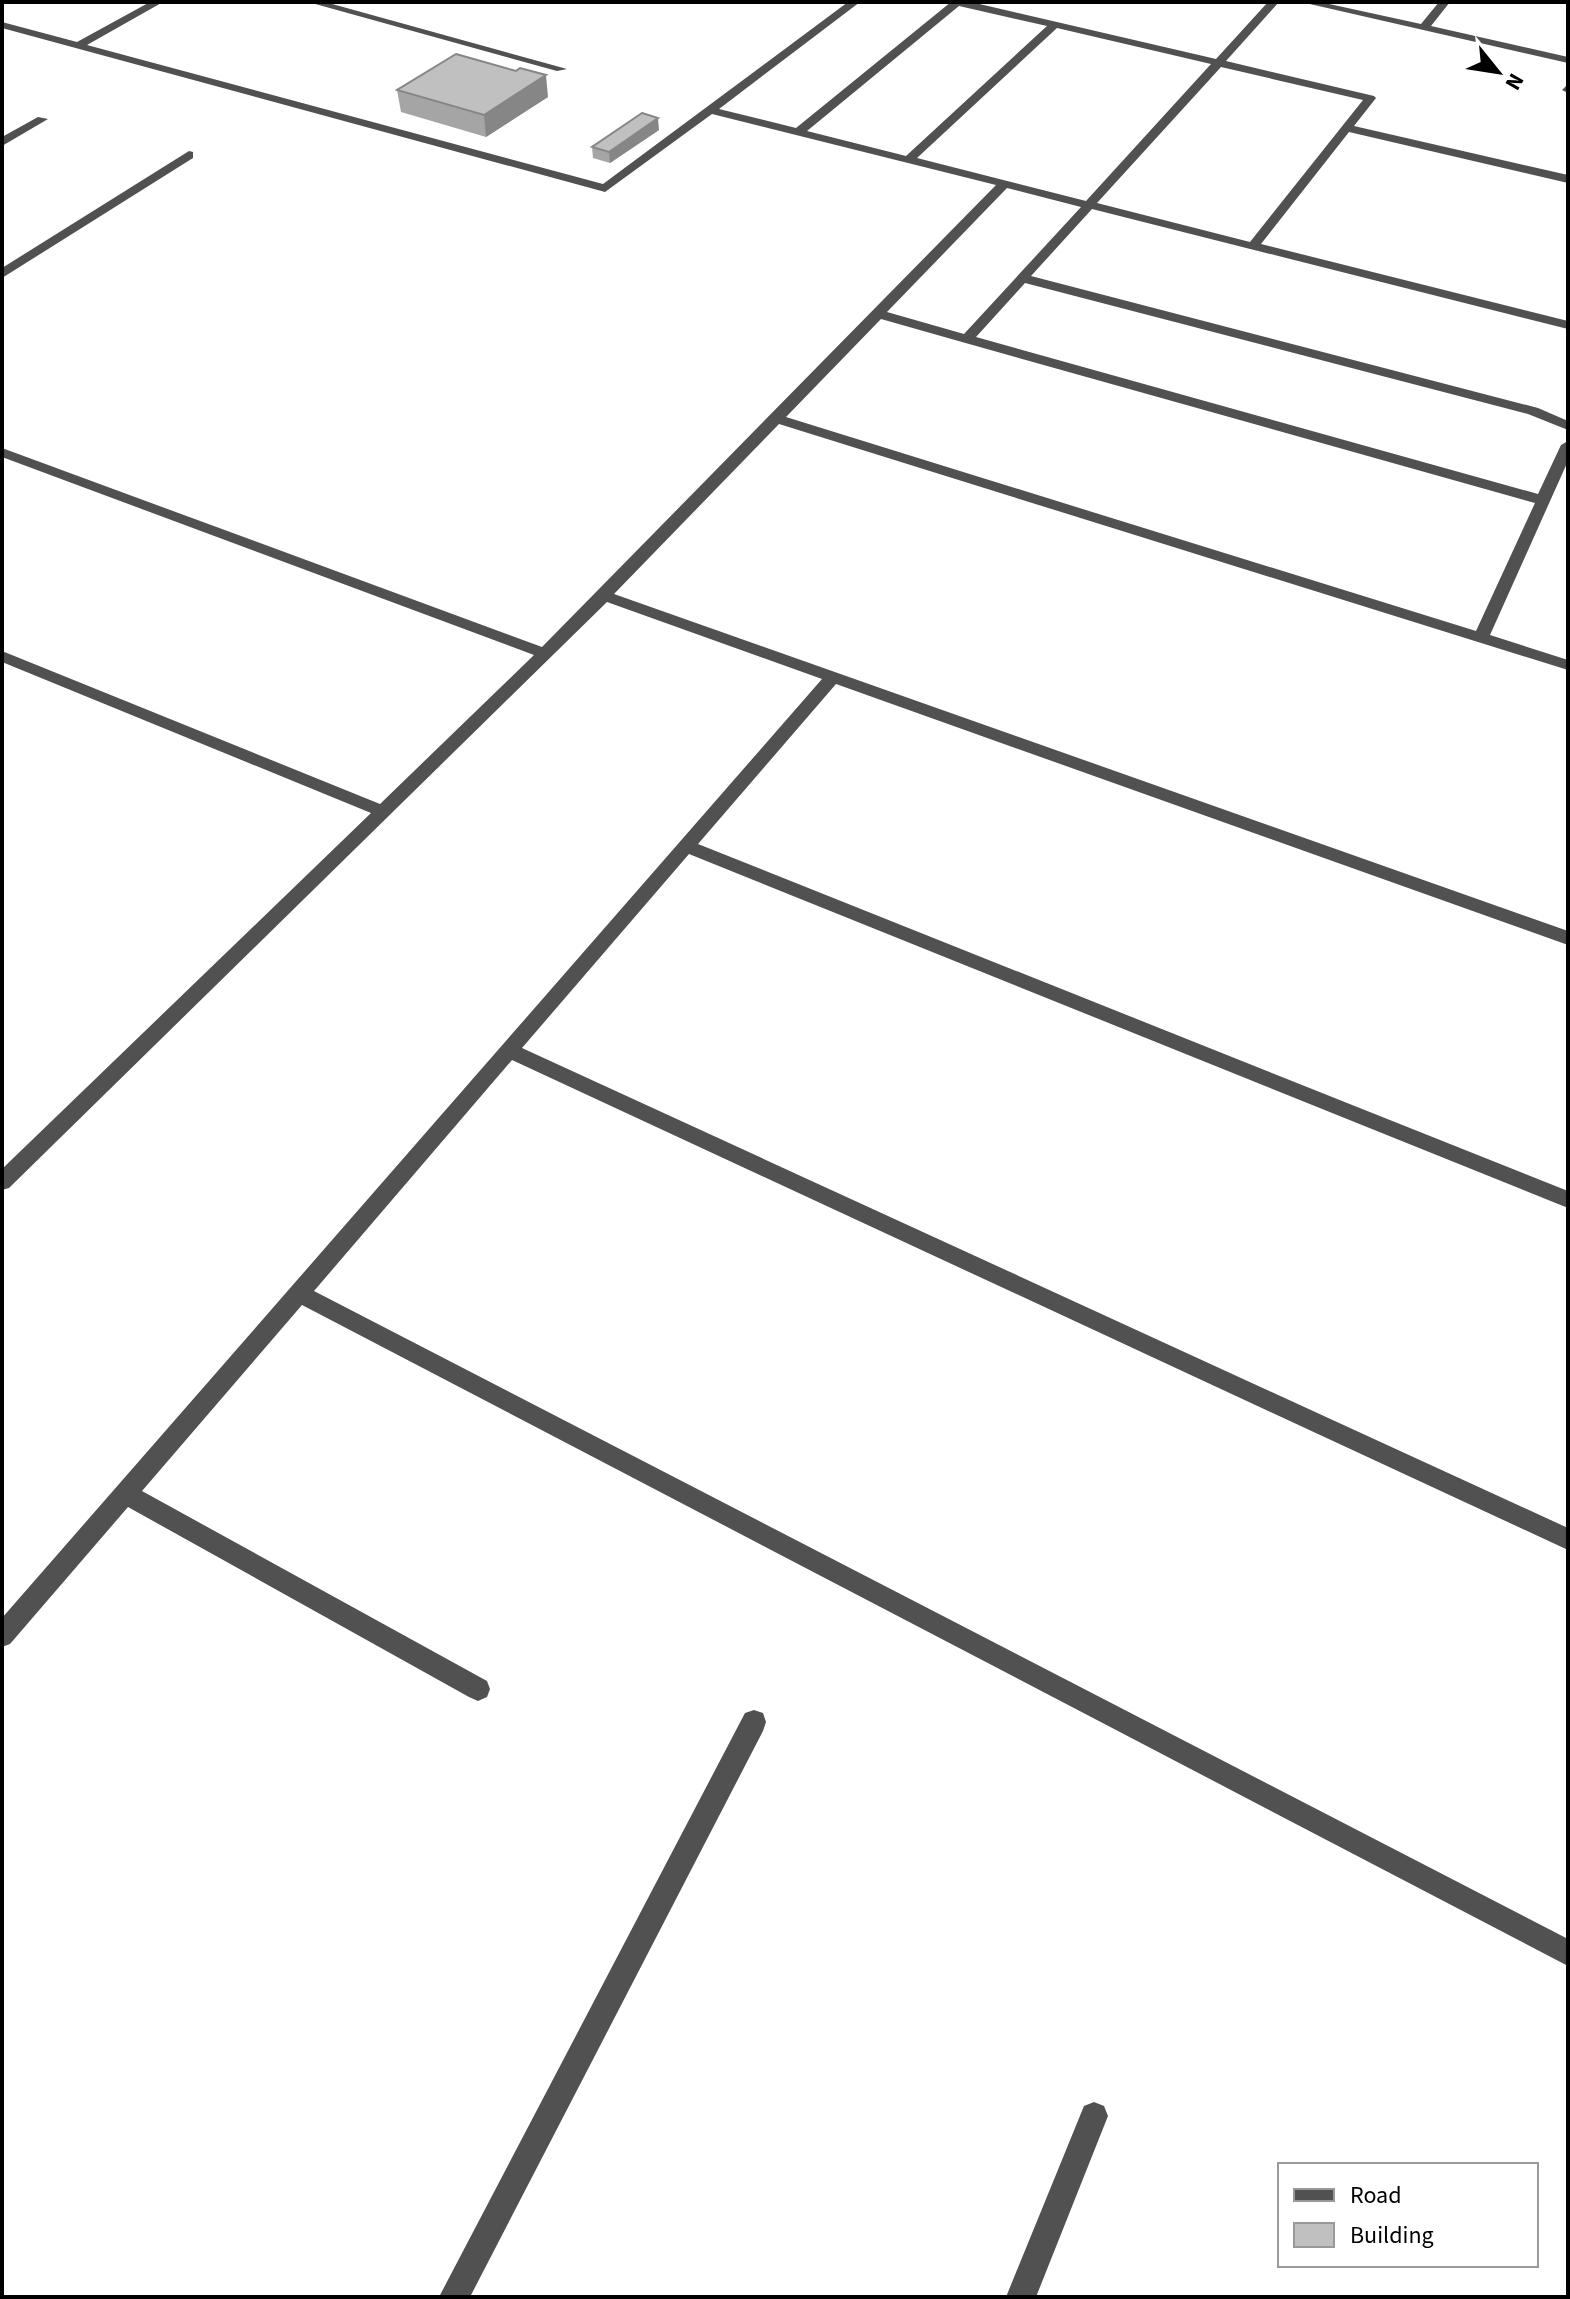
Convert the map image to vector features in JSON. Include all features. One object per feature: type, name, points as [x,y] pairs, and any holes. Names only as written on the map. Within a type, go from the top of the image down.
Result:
[{"type":"street","points":[[77,46],[158,2]]},
{"type":"street","points":[[313,2],[561,69]]},
{"type":"street","points":[[2,25],[605,188],[855,2]]},
{"type":"street","points":[[798,132],[957,2],[1370,98],[1253,246]]},
{"type":"street","points":[[967,339],[1274,2]]},
{"type":"street","points":[[1306,2],[1568,60]]},
{"type":"street","points":[[1423,29],[1445,2]]},
{"type":"street","points":[[908,160],[1054,25]]},
{"type":"street","points":[[710,110],[1568,325]]},
{"type":"street","points":[[2,142],[42,119]]},
{"type":"street","points":[[1348,128],[1568,179]]},
{"type":"street","points":[[2,274],[189,155]]},
{"type":"street","points":[[2,1182],[604,596],[1004,184]]},
{"type":"street","points":[[1023,278],[1533,411],[1568,426]]},
{"type":"street","points":[[878,314],[1542,500]]},
{"type":"street","points":[[776,418],[1568,665]]},
{"type":"street","points":[[1481,638],[1568,445]]},
{"type":"street","points":[[2,452],[545,654]]},
{"type":"street","points":[[604,596],[1568,938]]},
{"type":"street","points":[[2,656],[384,812]]},
{"type":"street","points":[[2,1636],[833,677]]},
{"type":"street","points":[[686,846],[1568,1200]]},
{"type":"street","points":[[510,1051],[1568,1539]]},
{"type":"street","points":[[299,1294],[1568,1953]]},
{"type":"street","points":[[127,1495],[478,1689]]},
{"type":"street","points":[[454,2297],[754,1722]]},
{"type":"street","points":[[1021,2297],[1094,2116]]},
{"type":"building","points":[[456,54],[516,71],[520,68],[546,75],[484,115],[397,90]]},
{"type":"building","points":[[642,113],[658,118],[609,152],[592,147]]}]
